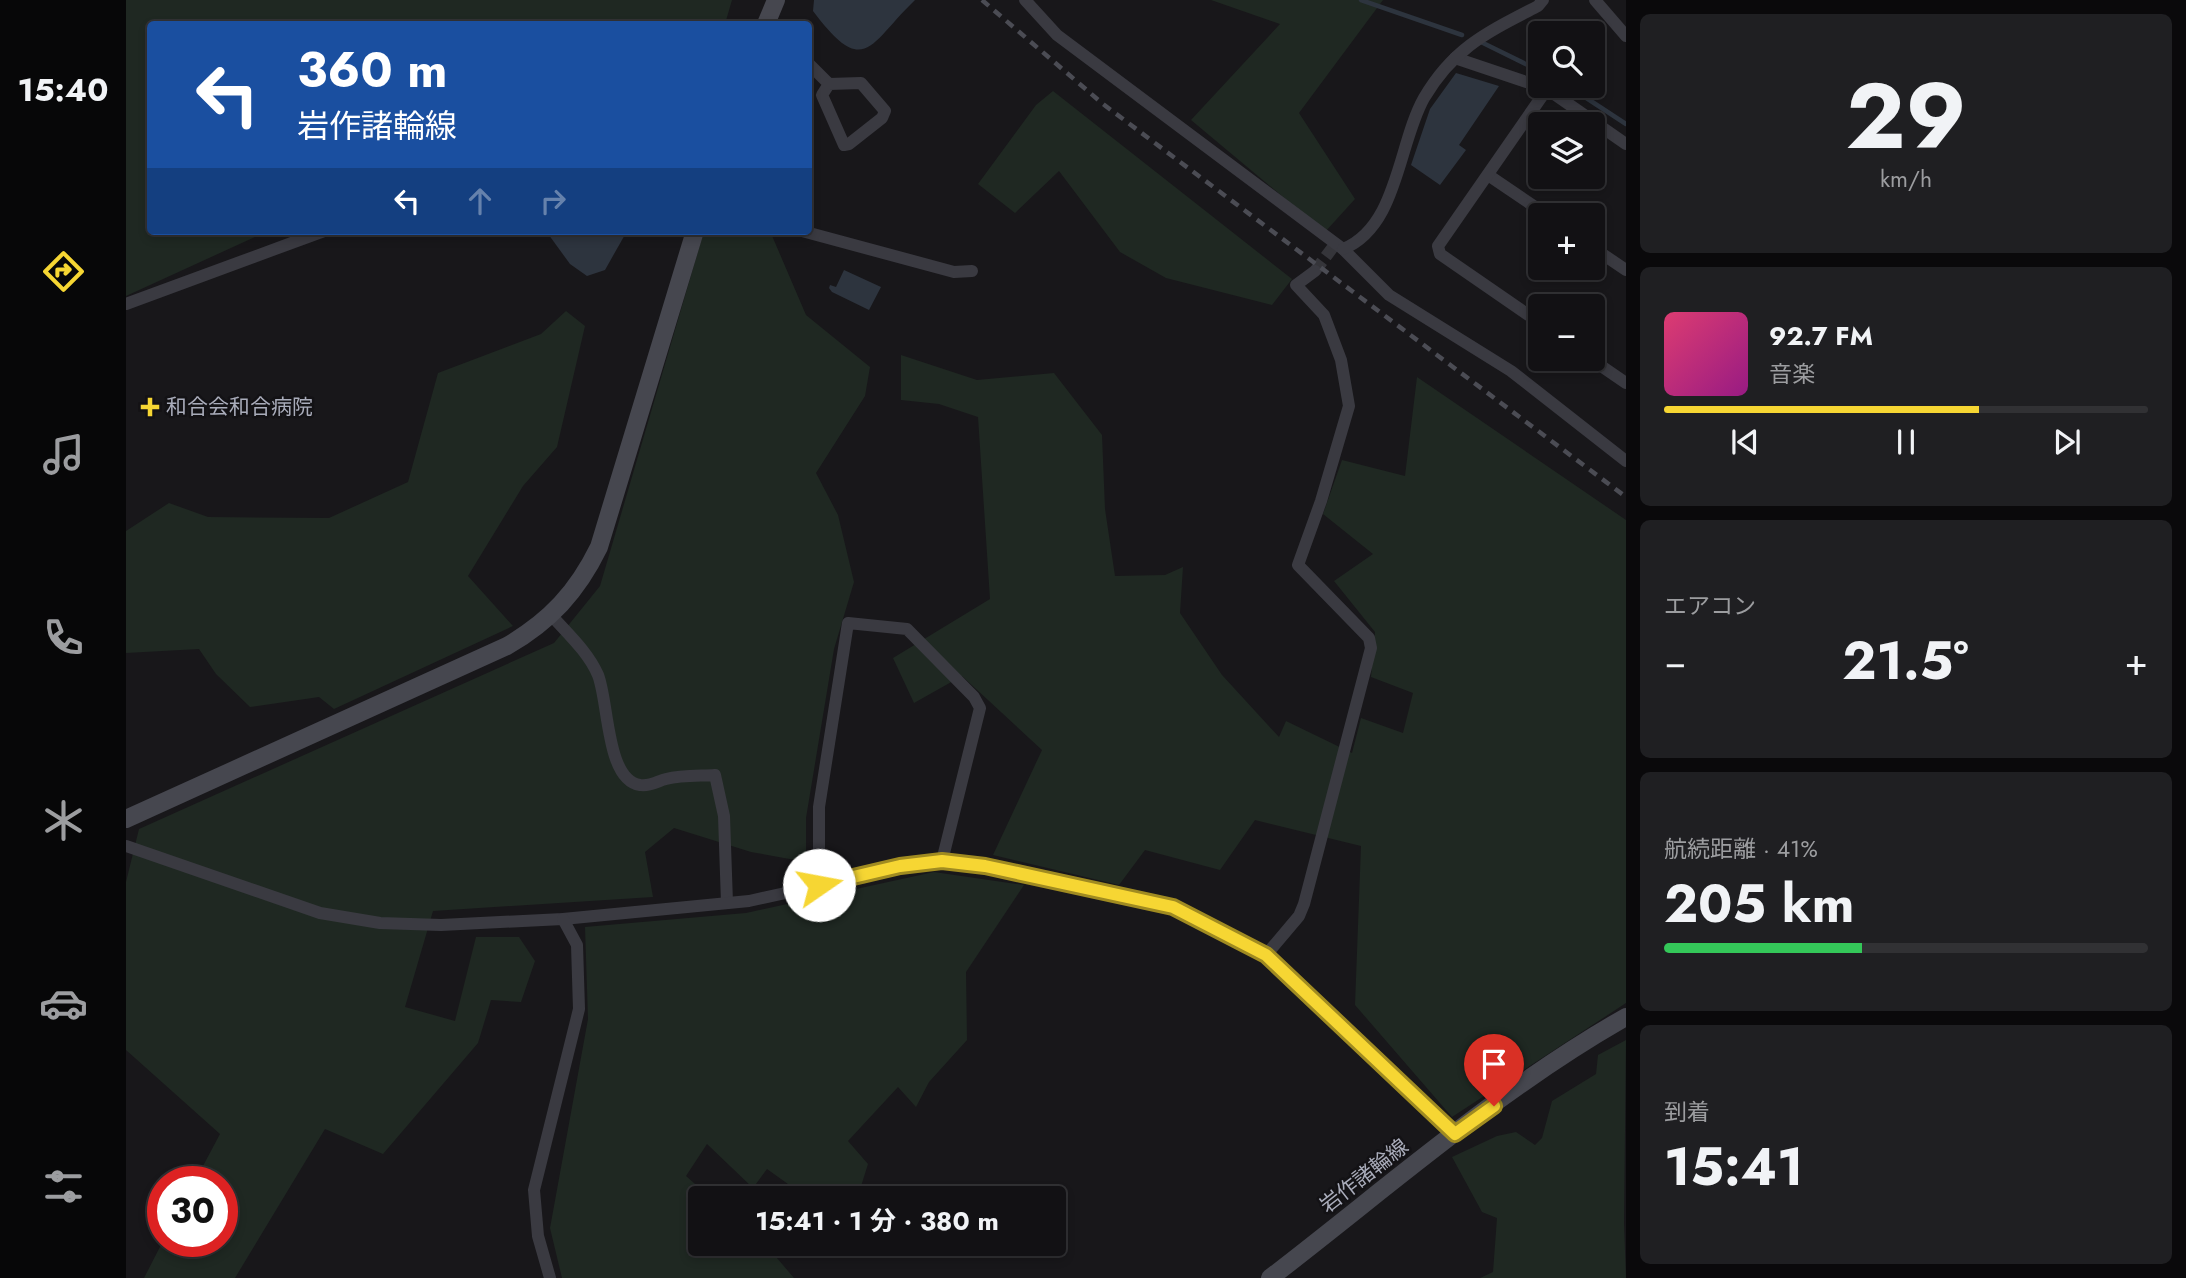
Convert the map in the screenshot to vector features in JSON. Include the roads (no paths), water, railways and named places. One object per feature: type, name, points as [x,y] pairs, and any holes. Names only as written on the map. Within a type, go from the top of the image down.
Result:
[{"type":"street","points":[[770,21],[776,0]]},
{"type":"street","points":[[1025,0],[1057,34],[1343,249],[1389,295],[1511,371],[1626,461]]},
{"type":"street","points":[[1343,249],[1368,234],[1406,150],[1423,99],[1455,58],[1476,38],[1538,6],[1543,0]]},
{"type":"street","points":[[1595,0],[1626,36]]},
{"type":"street","points":[[1455,58],[1528,83]]},
{"type":"street","points":[[812,67],[829,85],[861,83],[885,111],[882,118],[844,145],[822,95],[829,85]]},
{"type":"street","points":[[1528,315],[1440,254],[1438,246],[1541,98]]},
{"type":"street","points":[[1560,98],[1626,144]]},
{"type":"street","points":[[1488,175],[1529,203]]},
{"type":"street","points":[[812,234],[954,272],[972,271]]},
{"type":"street","points":[[126,304],[313,235]]},
{"type":"street","points":[[126,819],[507,646],[552,615],[578,586],[599,547],[694,235]]},
{"type":"street","points":[[1605,256],[1626,270]]},
{"type":"street","points":[[1266,955],[1299,916],[1304,904],[1371,648],[1369,638],[1298,565],[1321,501],[1349,406],[1341,360],[1324,315],[1296,285],[1315,271]]},
{"type":"street","points":[[1605,369],[1626,383]]},
{"type":"street","points":[[552,615],[581,648],[598,675],[606,700],[613,754],[631,782],[642,786],[665,779],[715,775],[724,816],[727,903]]},
{"type":"street","points":[[819,885],[819,807],[848,624],[907,629],[974,697],[980,708],[942,861]]},
{"type":"street","points":[[126,846],[320,913],[380,923],[441,925],[563,919],[749,901],[900,866],[942,861],[985,866],[1173,907],[1266,955],[1455,1134]]},
{"type":"street","points":[[550,1278],[538,1236],[534,1190],[579,1009],[577,945],[563,919]]},
{"type":"street","name":"岩作諸輪線","points":[[1270,1278],[1455,1134],[1553,1063],[1626,1017]]},
{"type":"waterway","points":[[1361,0],[1462,35]]},
{"type":"waterway","points":[[1481,42],[1528,65]]},
{"type":"waterway","points":[[1586,98],[1626,124]]},
{"type":"tunnel","points":[[1315,271],[1336,243]]},
{"type":"railway","points":[[982,0],[1103,104],[1626,497]]},
{"type":"place","name":"和合会和合病院","points":[[150,407]]}]
